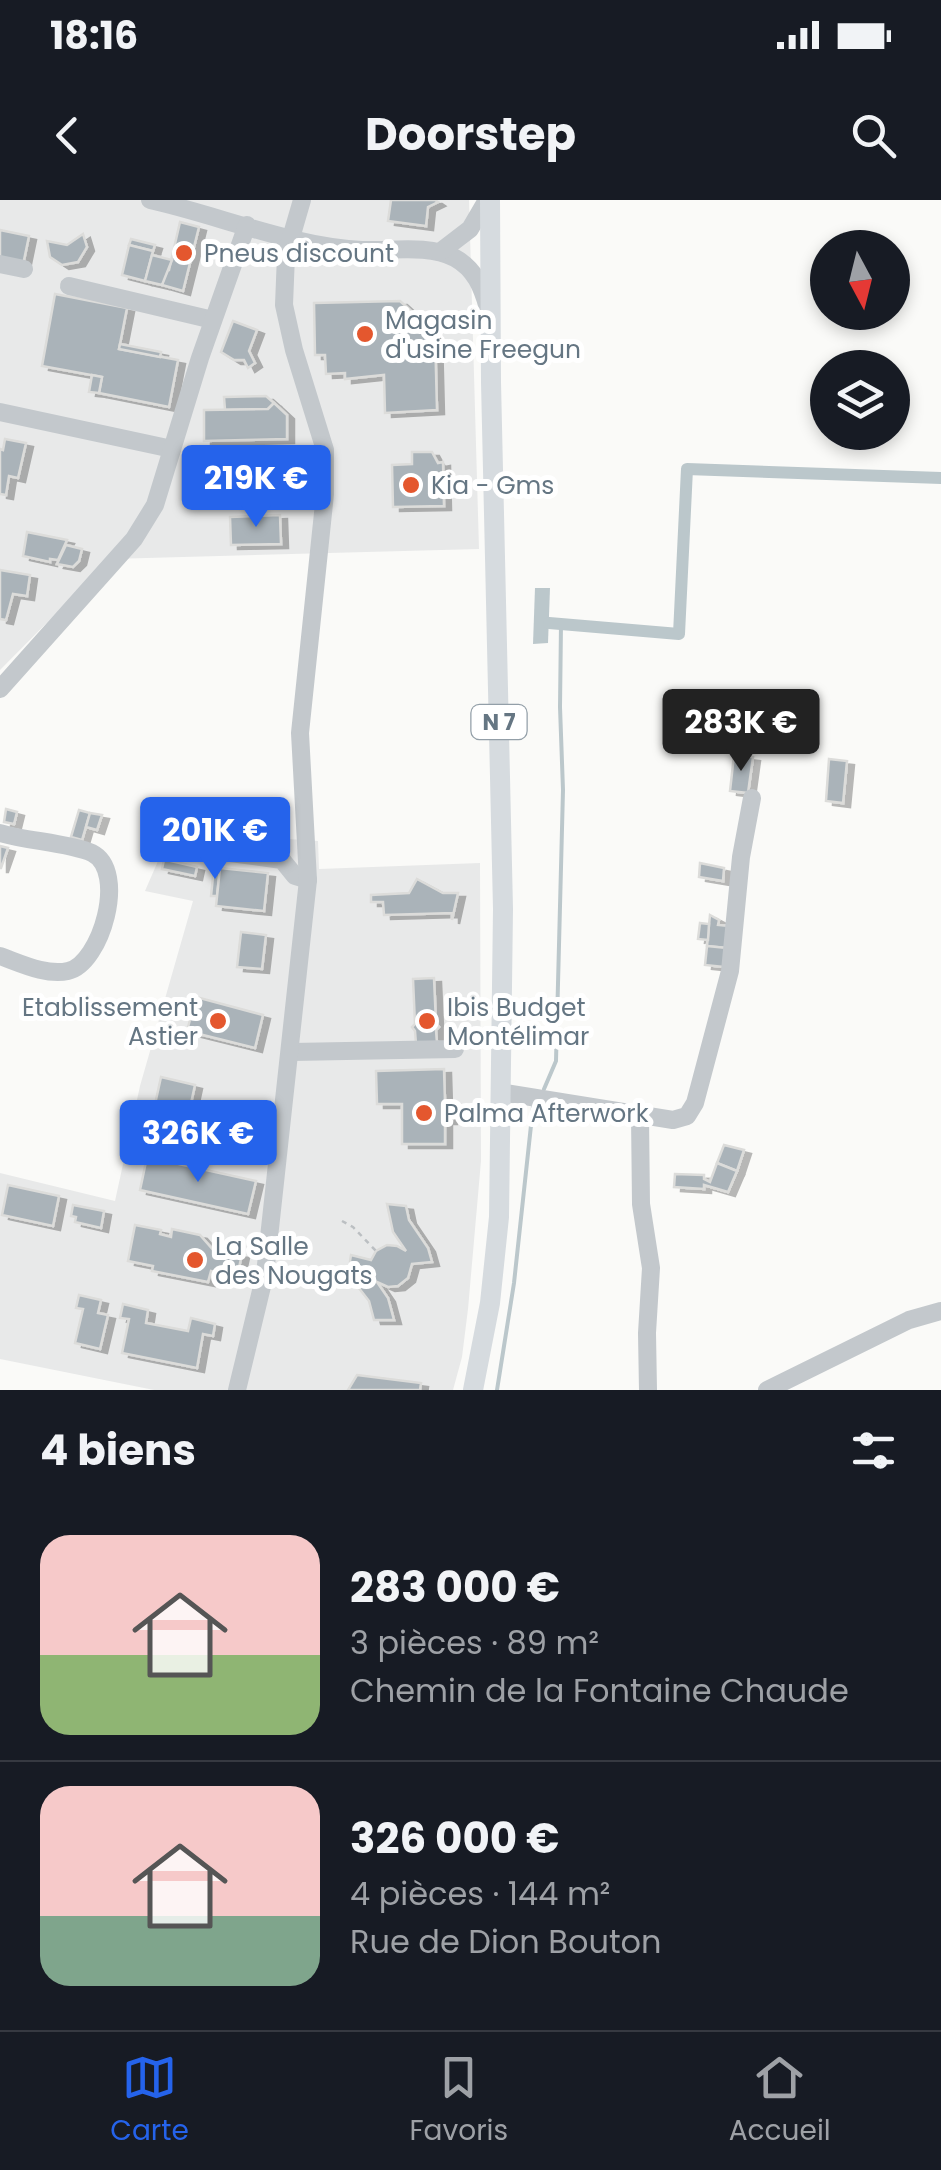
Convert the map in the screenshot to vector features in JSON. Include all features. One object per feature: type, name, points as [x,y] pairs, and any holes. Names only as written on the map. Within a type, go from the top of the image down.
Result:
[{"type":"main road","name":"N 7","points":[[472,1390],[490,1302],[499,1217],[503,909],[488,200]]},
{"type":"street","points":[[150,200],[292,238],[357,250],[440,252],[469,268],[482,287],[491,315]]},
{"type":"street","points":[[237,1390],[265,1274],[308,880],[300,733],[326,494],[325,450],[284,304],[284,268],[302,200]]},
{"type":"street","points":[[440,252],[470,229],[488,200]]},
{"type":"street","points":[[4,679],[134,539],[155,505],[247,224]]},
{"type":"street","points":[[0,264],[24,269]]},
{"type":"street","points":[[69,286],[213,320]]},
{"type":"street","points":[[0,412],[172,450]]},
{"type":"street","points":[[500,1092],[640,1116],[673,1120],[687,1116],[695,1103],[730,971],[741,857],[752,798]]},
{"type":"street","points":[[0,833],[94,854],[110,882],[108,903],[91,957],[81,964],[70,971],[48,972],[0,956]]},
{"type":"street","points":[[223,852],[282,860],[295,876],[308,880]]},
{"type":"street","points":[[292,1052],[455,1049]]},
{"type":"street","points":[[640,1116],[641,1204],[651,1268],[648,1390]]},
{"type":"street","points":[[767,1390],[909,1320],[941,1312]]},
{"type":"path","points":[[342,1221],[376,1250]]},
{"type":"shaded area","points":[[0,200],[469,200],[479,549],[110,559],[0,670]]},
{"type":"shaded area","points":[[535,588],[550,588],[548,643],[533,644]]},
{"type":"shaded area","points":[[171,831],[318,841],[319,869],[480,863],[481,1161],[468,1309],[453,1390],[154,1390],[0,1359],[0,1173],[115,1201],[140,1086],[193,901],[145,891]]},
{"type":"building","points":[[391,200],[438,202],[428,207],[426,226],[388,221]]},
{"type":"building","points":[[180,222],[199,227],[183,291],[162,285]]},
{"type":"building","points":[[0,230],[29,236],[23,265],[0,260]]},
{"type":"building","points":[[83,234],[87,247],[78,262],[62,265],[50,257],[47,241],[67,245]]},
{"type":"building","points":[[131,239],[155,245],[153,251],[129,245]]},
{"type":"building","points":[[129,245],[153,251],[145,281],[122,275]]},
{"type":"building","points":[[152,255],[172,260],[162,285],[145,281]]},
{"type":"building","points":[[55,294],[127,308],[119,349],[178,360],[169,407],[99,393],[102,377],[42,366]]},
{"type":"building","points":[[400,301],[435,333],[437,410],[385,413],[384,375],[345,379],[345,373],[326,374],[325,355],[315,355],[314,303]]},
{"type":"building","points":[[233,321],[257,330],[249,351],[255,363],[248,368],[244,360],[234,360],[221,352]]},
{"type":"building","points":[[120,344],[161,352],[160,357],[119,349]]},
{"type":"building","points":[[92,375],[102,377],[99,393],[89,392]]},
{"type":"building","points":[[266,396],[274,403],[268,409],[225,410],[224,397]]},
{"type":"building","points":[[274,403],[287,415],[287,439],[204,441],[204,410],[268,409]]},
{"type":"building","points":[[5,439],[26,443],[18,478],[9,476],[6,495],[0,494],[0,449],[3,450]]},
{"type":"building","points":[[412,452],[432,452],[438,463],[443,462],[444,506],[393,507],[392,465],[412,464]]},
{"type":"building","points":[[286,459],[288,492],[239,494],[238,461]]},
{"type":"building","points":[[280,515],[281,544],[231,545],[230,517]]},
{"type":"building","points":[[27,532],[67,540],[58,560],[23,556]]},
{"type":"building","points":[[66,545],[82,549],[73,567],[57,564]]},
{"type":"building","points":[[0,570],[30,575],[27,596],[13,594],[6,620],[0,619]]},
{"type":"building","points":[[737,737],[756,739],[755,748],[736,746],[735,751],[731,750]]},
{"type":"building","points":[[734,755],[753,757],[748,793],[730,791]]},
{"type":"building","points":[[829,759],[847,761],[843,803],[826,801]]},
{"type":"building","points":[[6,809],[17,812],[14,824],[4,822]]},
{"type":"building","points":[[79,810],[90,813],[82,840],[71,837]]},
{"type":"building","points":[[90,813],[102,815],[97,830],[86,827]]},
{"type":"building","points":[[0,846],[8,848],[1,868],[0,868]]},
{"type":"building","points":[[165,855],[172,857],[171,861],[197,867],[195,876],[162,869]]},
{"type":"building","points":[[700,863],[724,868],[723,881],[699,877]]},
{"type":"building","points":[[214,867],[220,868],[217,896],[211,896]]},
{"type":"building","points":[[220,868],[268,873],[264,911],[216,906]]},
{"type":"building","points":[[417,879],[443,893],[458,893],[452,920],[452,913],[384,915],[383,902],[371,902],[371,895],[409,893]]},
{"type":"building","points":[[710,915],[719,920],[718,925],[729,926],[727,948],[707,946]]},
{"type":"building","points":[[700,923],[709,924],[708,940],[698,939]]},
{"type":"building","points":[[241,932],[266,935],[262,969],[237,967]]},
{"type":"building","points":[[707,946],[727,948],[724,967],[705,965]]},
{"type":"building","points":[[434,978],[437,1043],[416,1044],[412,1027],[413,979]]},
{"type":"building","points":[[196,997],[263,1015],[255,1048],[187,1031]]},
{"type":"building","points":[[444,1069],[445,1102],[450,1102],[445,1144],[402,1144],[402,1104],[377,1104],[376,1071]]},
{"type":"building","points":[[161,1077],[195,1085],[184,1135],[150,1127]]},
{"type":"building","points":[[724,1145],[744,1150],[737,1171],[717,1163]]},
{"type":"building","points":[[147,1157],[256,1181],[248,1214],[140,1190]]},
{"type":"building","points":[[717,1163],[737,1171],[728,1192],[704,1185],[704,1189],[674,1187],[675,1174],[704,1175],[710,1182]]},
{"type":"building","points":[[8,1185],[59,1196],[53,1226],[2,1215]]},
{"type":"building","points":[[387,1204],[406,1206],[409,1220],[428,1248],[432,1262],[412,1264],[408,1278],[398,1286],[377,1282],[388,1298],[394,1320],[374,1320],[369,1301],[351,1278],[350,1261],[351,1255],[371,1260],[376,1251],[387,1245],[406,1251],[393,1232]]},
{"type":"building","points":[[73,1205],[104,1211],[101,1228],[75,1222],[76,1217],[71,1216]]},
{"type":"building","points":[[135,1225],[161,1230],[160,1234],[171,1237],[172,1229],[200,1235],[215,1252],[242,1254],[237,1277],[211,1271],[208,1282],[152,1271],[153,1266],[128,1261]]},
{"type":"building","points":[[79,1295],[101,1300],[98,1313],[108,1315],[100,1349],[75,1343],[83,1309],[76,1308]]},
{"type":"building","points":[[123,1304],[148,1310],[146,1323],[188,1331],[191,1318],[215,1324],[213,1336],[203,1334],[197,1368],[122,1353],[129,1319],[120,1318]]},
{"type":"building","points":[[357,1375],[421,1383],[420,1390],[348,1390]]},
{"type":"waterway","points":[[549,623],[679,634],[687,469],[941,478]]},
{"type":"waterway","points":[[544,1089],[556,1061],[563,790],[561,624]]},
{"type":"waterway","points":[[497,1390],[514,1283],[533,1107]]},
{"type":"place","name":"Pneus discount","points":[[184,253]]},
{"type":"place","name":"Magasin d'usine Freegun","points":[[365,334]]},
{"type":"place","name":"Kia - Gms","points":[[411,485]]},
{"type":"place","name":"Etablissement Astier","points":[[218,1021]]},
{"type":"place","name":"Ibis Budget Montélimar","points":[[427,1021]]},
{"type":"place","name":"Palma Afterwork","points":[[424,1113]]},
{"type":"place","name":"La Salle des Nougats","points":[[195,1260]]}]
